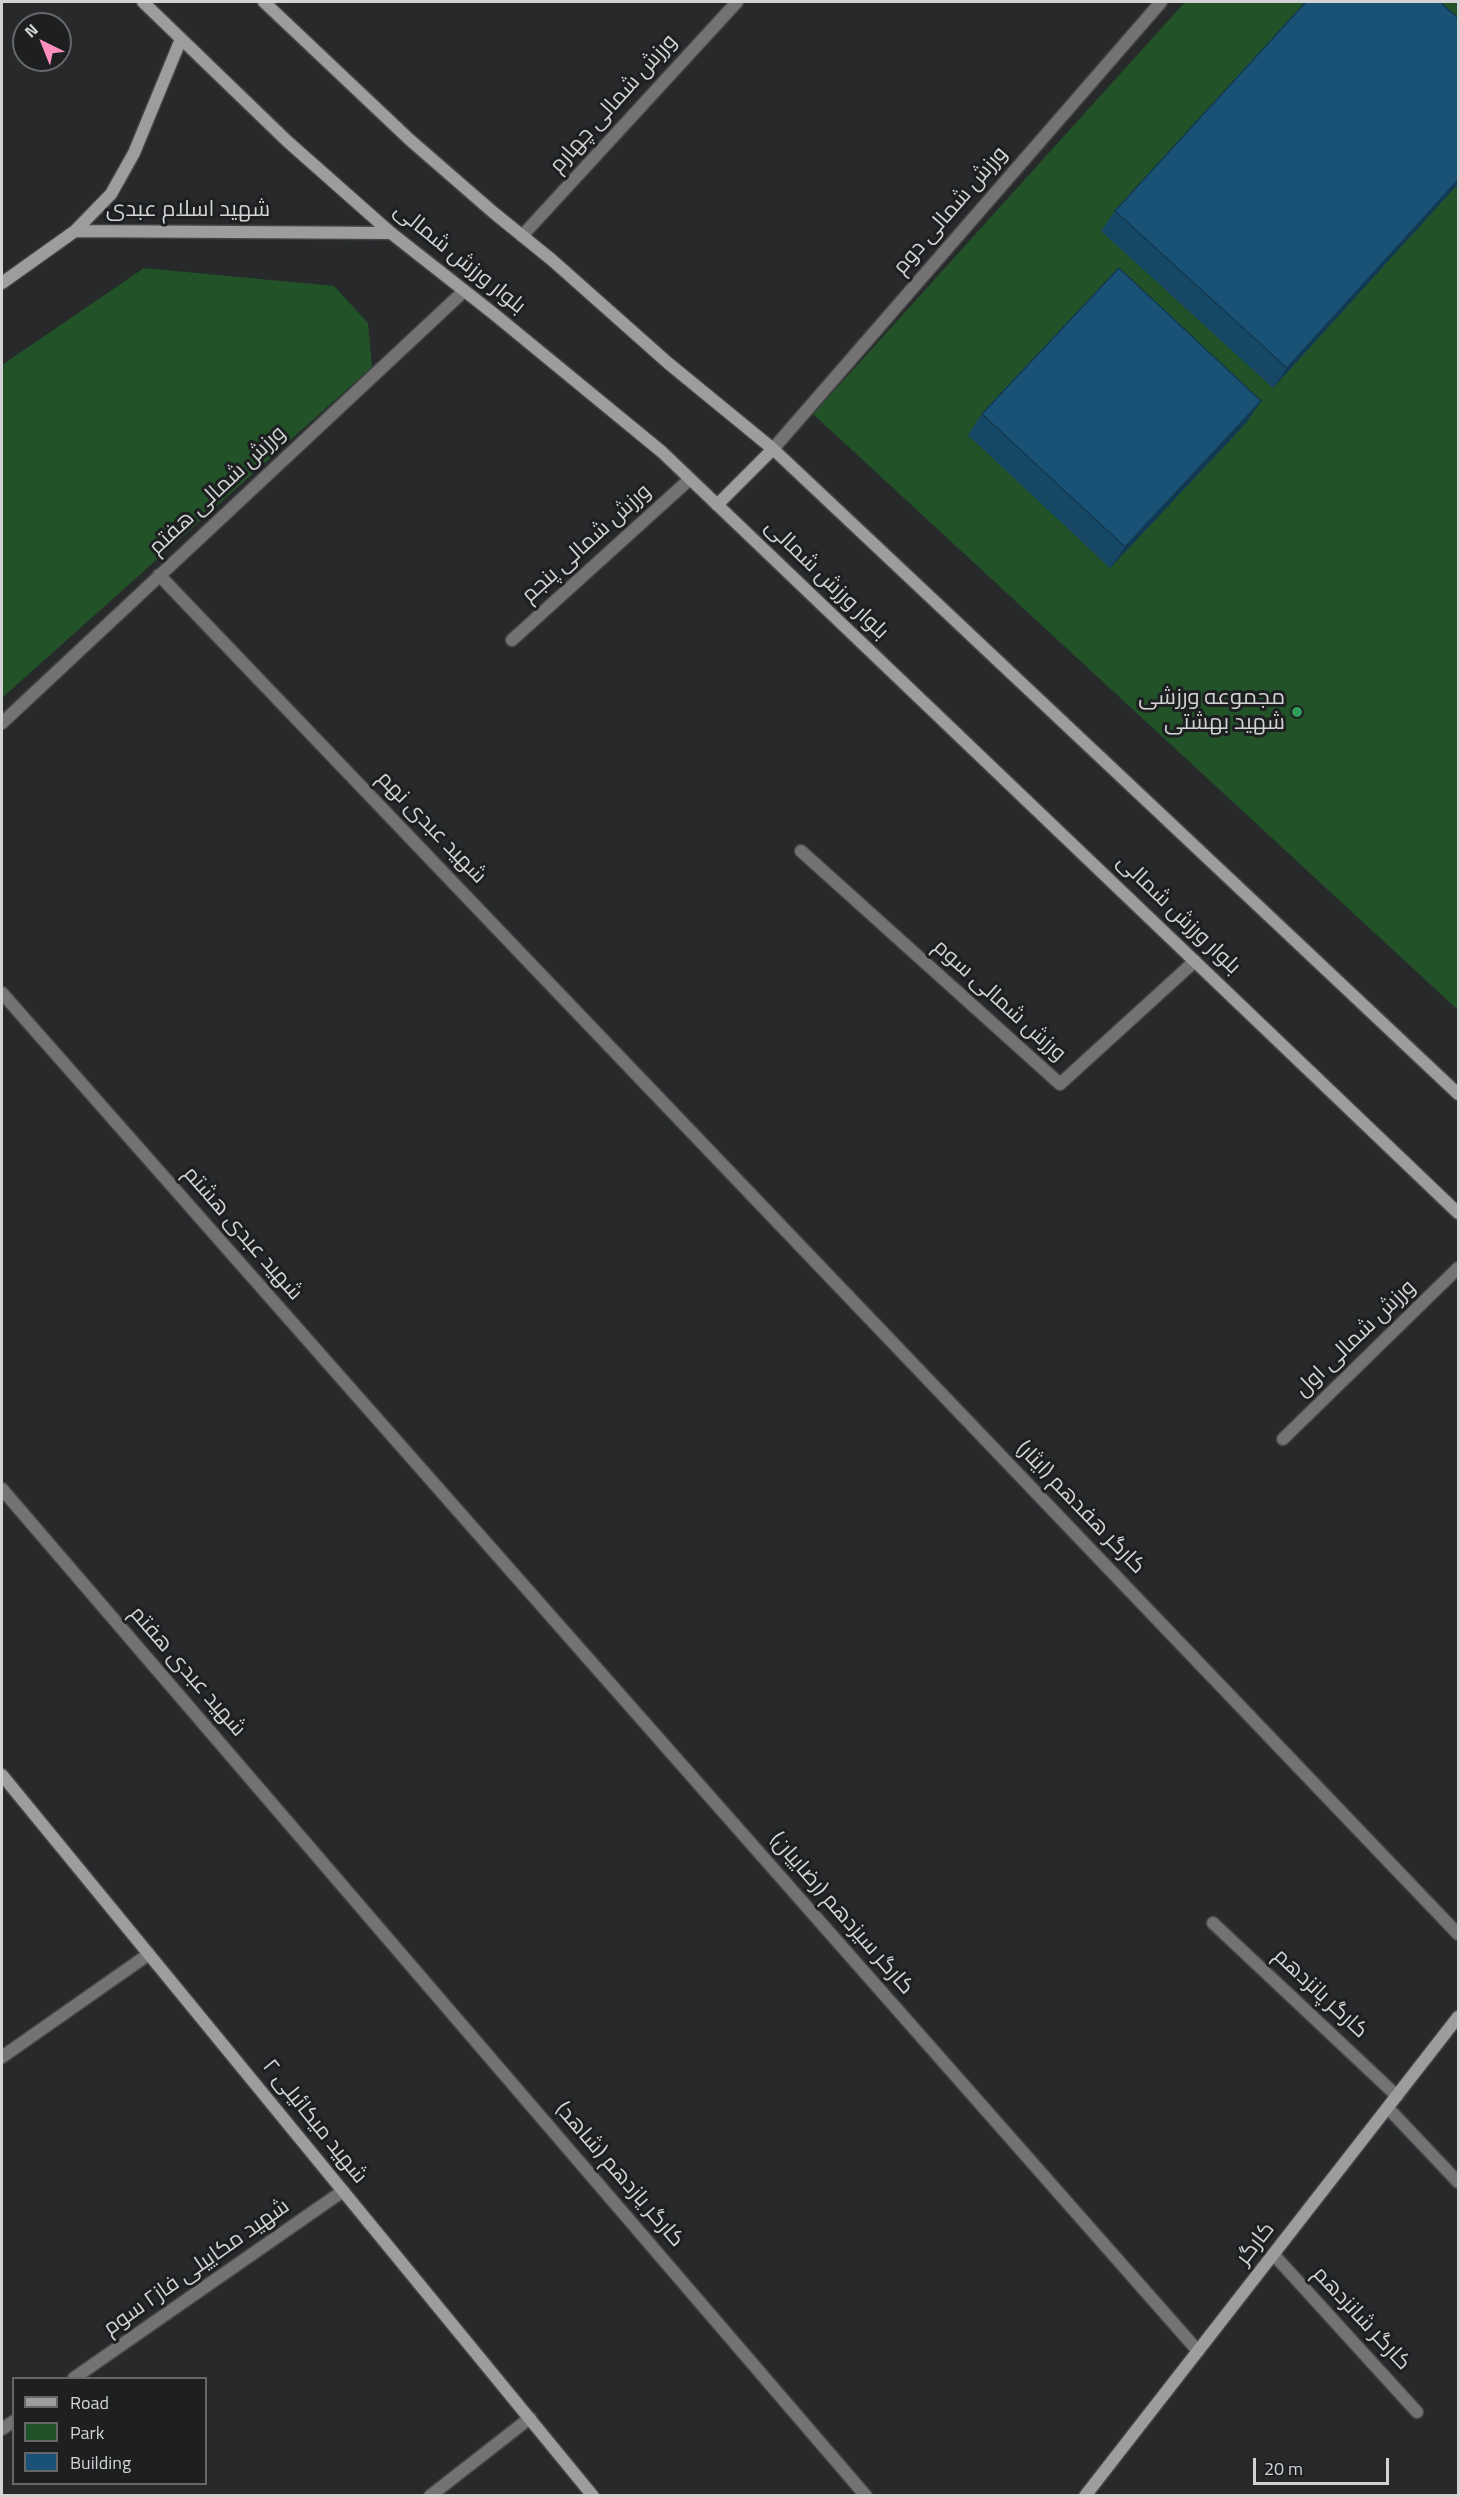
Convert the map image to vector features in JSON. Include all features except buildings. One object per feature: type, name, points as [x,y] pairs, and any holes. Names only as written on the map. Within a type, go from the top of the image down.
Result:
[{"type":"main road","name":"بلوار ورزش شمالی","points":[[143,2],[287,141],[391,233],[662,452],[1458,1213]]},
{"type":"main road","points":[[264,2],[410,140],[668,363],[773,449],[1458,1094]]},
{"type":"main road","points":[[75,231],[111,194],[134,153],[178,35]]},
{"type":"main road","name":"شهید اسلام عبدی","points":[[2,283],[75,231],[391,233]]},
{"type":"main road","points":[[717,505],[773,449]]},
{"type":"main road","name":"شهید میکائیلی ۲","points":[[2,1775],[593,2496]]},
{"type":"main road","name":"کارگر","points":[[1085,2496],[1458,2017]]},
{"type":"street","name":"ورزش شمالی چهارم","points":[[522,236],[736,2]]},
{"type":"street","name":"ورزش شمالی دوم","points":[[773,449],[1161,2]]},
{"type":"street","name":"ورزش شمالی هفتم","points":[[2,723],[464,291]]},
{"type":"street","name":"ورزش شمالی پنجم","points":[[512,640],[690,479]]},
{"type":"street","name":"شهید عبدی نهم","points":[[159,575],[671,1110]]},
{"type":"street","name":"ورزش شمالی سوم","points":[[801,851],[1060,1084],[1195,961]]},
{"type":"street","name":"شهید عبدی هشتم","points":[[2,993],[452,1503]]},
{"type":"street","name":"کارگر هفدهم (ایثار)","points":[[671,1110],[1458,1934]]},
{"type":"street","name":"ورزش شمالی اول","points":[[1283,1439],[1458,1268]]},
{"type":"street","name":"شهید عبدی هفتم","points":[[2,1489],[340,1882]]},
{"type":"street","name":"کارگر سیزدهم (رضاییان)","points":[[452,1503],[1198,2352]]},
{"type":"street","name":"کارگر یازدهم (شاهد)","points":[[340,1882],[866,2496]]},
{"type":"street","name":"کارگر پانزدهم","points":[[1213,1923],[1397,2096]]},
{"type":"street","points":[[2,2057],[149,1954]]},
{"type":"street","points":[[1388,2108],[1458,2182]]},
{"type":"street","name":"شهید مکاییلی فاز۲ سوم","points":[[77,2377],[343,2191]]},
{"type":"street","name":"کارگر شانزدهم","points":[[1274,2255],[1417,2412]]},
{"type":"street","points":[[430,2496],[530,2418]]},
{"type":"green space","name":"مجموعه ورزشی شهید بهشتی","points":[[1185,2],[1458,2],[1458,1010],[813,414]]},
{"type":"green space","points":[[144,268],[334,286],[368,323],[372,367],[2,698],[2,365]]},
{"type":"place","name":"مجموعه ورزشی شهید بهشتی","points":[[1297,712]]}]
